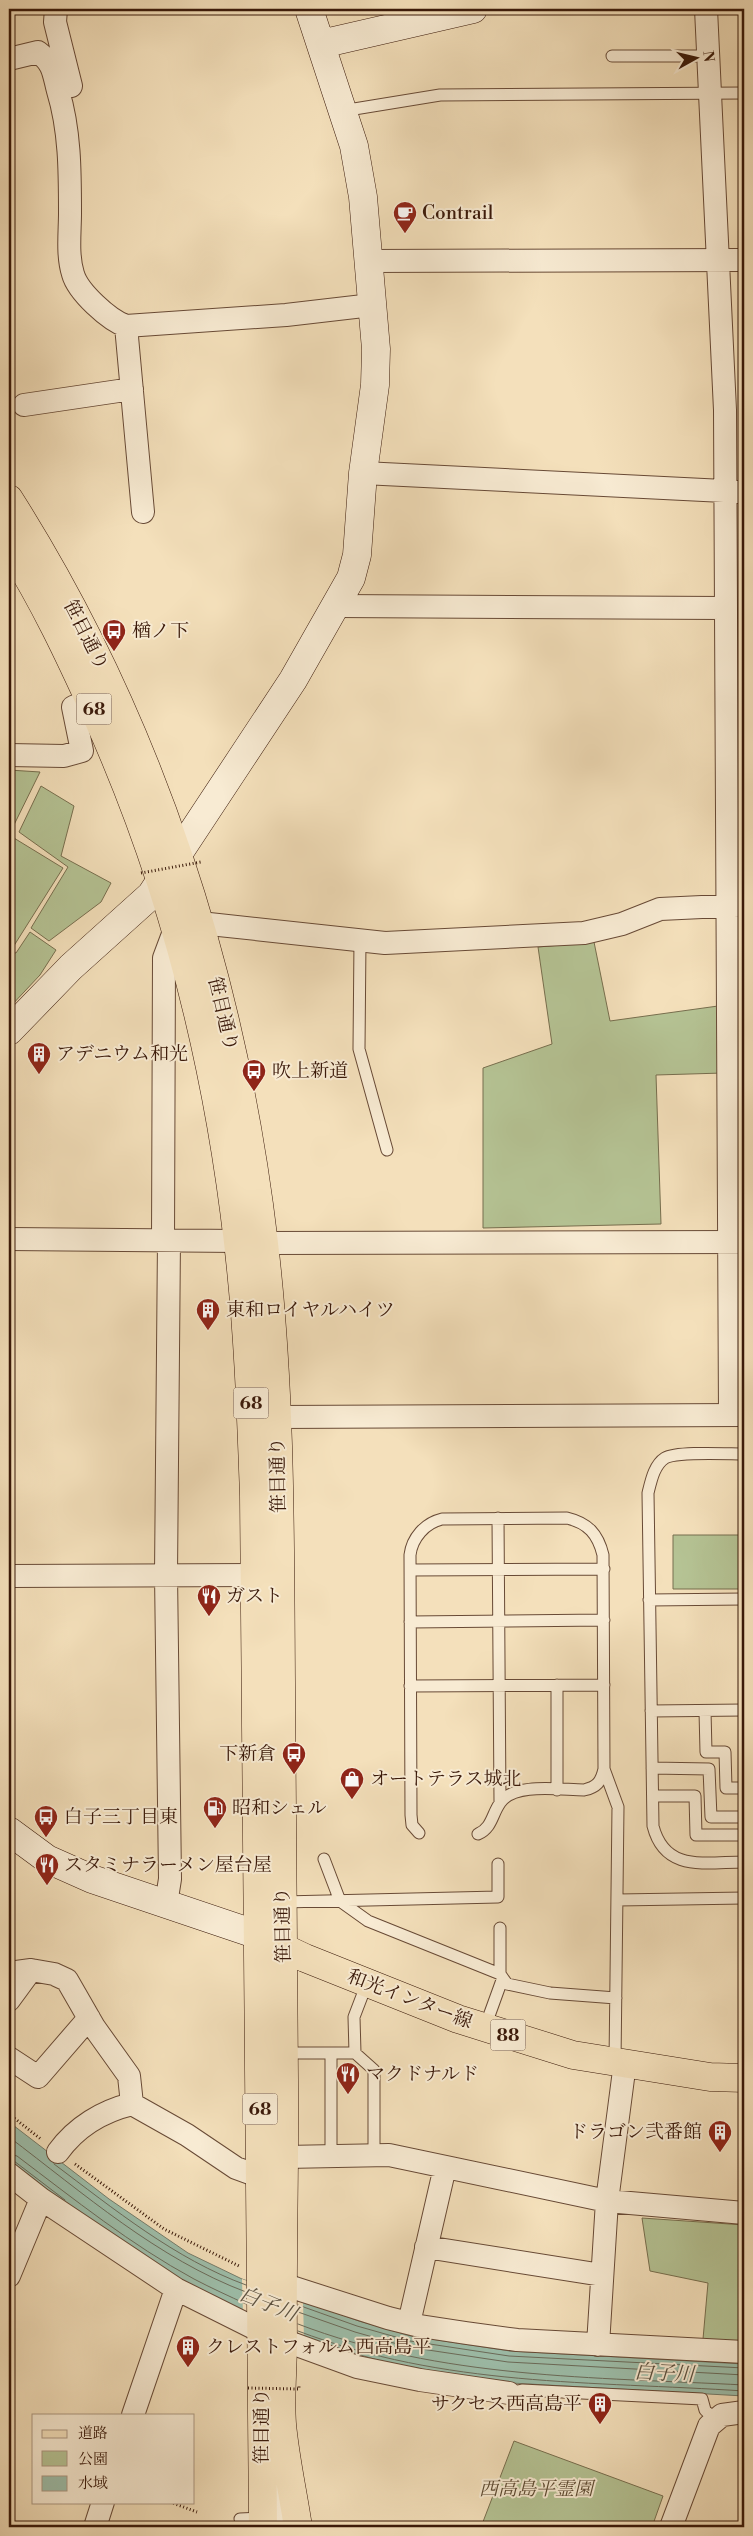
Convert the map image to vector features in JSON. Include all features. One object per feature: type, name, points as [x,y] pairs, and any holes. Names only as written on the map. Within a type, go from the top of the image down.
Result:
[{"type":"main road","name":"笹目通り","points":[[9,499],[68,599],[108,679],[190,858],[188,924]]},
{"type":"main road","name":"笹目通り","points":[[9,546],[50,618],[90,700],[141,819],[151,876],[188,924],[223,1010],[237,1074],[251,1242],[276,1417],[280,1574],[285,2157],[268,2282]]},
{"type":"main road","name":"笹目通り","points":[[251,1242],[261,2177],[268,2282]]},
{"type":"main road","name":"和光インター線","points":[[258,1935],[284,1949],[367,1983],[485,2027],[573,2055],[710,2077],[744,2078]]},
{"type":"main road","name":"68","points":[[268,2282],[272,2332]]},
{"type":"main road","name":"笹目通り","points":[[272,2332],[282,2424],[298,2527]]},
{"type":"main road","name":"笹目通り","points":[[262,2523],[272,2332]]},
{"type":"street","points":[[56,9],[55,22],[64,52],[76,111],[75,159],[70,173]]},
{"type":"street","points":[[9,1031],[71,968],[151,895],[151,876],[190,858],[337,606],[351,578],[357,555],[363,473],[375,385],[376,350],[363,197],[354,146],[309,9]]},
{"type":"street","points":[[321,44],[473,9]]},
{"type":"street","points":[[276,1417],[737,1415],[736,1242],[729,1070],[735,906],[725,608],[734,491],[725,410],[706,9]]},
{"type":"street","points":[[9,59],[38,52],[50,61],[65,114],[70,173],[70,255],[73,274],[80,287],[114,322],[126,326],[286,315],[372,305]]},
{"type":"street","points":[[369,261],[744,260]]},
{"type":"street","points":[[126,326],[143,512]]},
{"type":"street","points":[[24,405],[132,388]]},
{"type":"street","points":[[363,473],[734,491]]},
{"type":"street","points":[[337,606],[725,608]]},
{"type":"street","points":[[9,755],[64,756],[82,751],[73,707],[90,700]]},
{"type":"street","points":[[166,1904],[170,1879],[166,1574],[164,958],[188,924],[384,943],[584,933],[622,924],[660,909],[735,906]]},
{"type":"street","points":[[9,1239],[251,1242],[736,1242]]},
{"type":"street","points":[[9,1576],[256,1574]]},
{"type":"street","points":[[9,1831],[47,1859],[92,1879],[258,1935]]},
{"type":"street","points":[[9,1973],[31,1970],[54,1974],[67,1980],[89,2018],[129,2076],[132,2104]]},
{"type":"street","points":[[9,2000],[31,1970]]},
{"type":"street","points":[[9,2058],[38,2077],[89,2018]]},
{"type":"street","points":[[598,2344],[607,2201],[620,2063]]},
{"type":"street","points":[[58,2152],[86,2123],[114,2108],[132,2104],[187,2135],[236,2168],[261,2177]]},
{"type":"street","points":[[285,2157],[389,2155],[607,2201],[744,2213]]},
{"type":"street","points":[[409,2323],[445,2167]]},
{"type":"street","points":[[9,2174],[41,2198],[176,2289],[272,2332],[357,2367],[420,2380],[509,2393]]},
{"type":"street","points":[[9,2276],[34,2210],[41,2198]]},
{"type":"street","points":[[426,2247],[602,2275]]},
{"type":"street","points":[[268,2282],[409,2323],[517,2340],[744,2352]]},
{"type":"street","points":[[133,2414],[176,2289]]},
{"type":"street","points":[[672,2527],[709,2426],[715,2420],[729,2413],[744,2412]]},
{"type":"street","points":[[262,2523],[282,2424]]},
{"type":"street","points":[[95,2527],[102,2504]]},
{"type":"lane","points":[[612,56],[708,56]]},
{"type":"lane","points":[[342,111],[440,95],[744,93]]},
{"type":"lane","points":[[360,940],[360,1050],[387,1150]]},
{"type":"lane","points":[[744,1454],[678,1454],[664,1458],[654,1472],[648,1493],[653,1826],[657,1841],[668,1854],[685,1862],[744,1862]]},
{"type":"lane","points":[[478,1834],[489,1826],[500,1802],[498,1518]]},
{"type":"lane","points":[[419,1833],[412,1825],[411,1815],[410,1570],[413,1541],[422,1530],[435,1520],[567,1518],[580,1521],[600,1541],[604,1555],[604,1769],[601,1780],[594,1788],[515,1791],[500,1802]]},
{"type":"lane","points":[[410,1570],[604,1569]]},
{"type":"lane","points":[[649,1600],[744,1599]]},
{"type":"lane","points":[[410,1622],[604,1620]]},
{"type":"lane","points":[[557,1685],[557,1790]]},
{"type":"lane","points":[[410,1686],[604,1685]]},
{"type":"lane","points":[[705,1710],[706,1752],[725,1752],[726,1788],[744,1788]]},
{"type":"lane","points":[[651,1711],[744,1710]]},
{"type":"lane","points":[[652,1768],[710,1769],[711,1817],[744,1817]]},
{"type":"lane","points":[[604,1769],[618,1807],[616,1998],[620,2063]]},
{"type":"lane","points":[[652,1796],[695,1796],[696,1835],[744,1835]]},
{"type":"lane","points":[[324,1859],[340,1901],[368,1921],[501,1977],[513,1987],[616,1998]]},
{"type":"lane","points":[[283,1902],[498,1897],[498,1864]]},
{"type":"lane","points":[[618,1900],[744,1898]]},
{"type":"lane","points":[[485,2027],[501,1977],[500,1928]]},
{"type":"lane","points":[[355,2053],[354,2017],[367,1983]]},
{"type":"lane","points":[[284,2053],[355,2053],[374,2070],[374,2156]]},
{"type":"lane","points":[[331,2053],[331,2156]]},
{"type":"lane","points":[[509,2393],[522,2390],[702,2399],[705,2410],[715,2420]]},
{"type":"path","points":[[151,876],[190,858]]},
{"type":"path","points":[[9,2114],[164,2229],[268,2282]]},
{"type":"path","points":[[248,2388],[299,2389],[299,2386]]},
{"type":"path","points":[[175,2504],[197,2512]]},
{"type":"green space","points":[[9,770],[40,772],[9,835]]},
{"type":"green space","points":[[41,786],[74,806],[61,856],[111,883],[101,902],[49,941],[31,928],[68,867],[19,832]]},
{"type":"green space","points":[[9,835],[63,868],[10,952],[16,953],[30,932],[56,950],[40,975],[9,1008]]},
{"type":"green space","points":[[594,942],[610,1021],[718,1006],[723,1073],[656,1075],[661,1224],[483,1228],[483,1068],[552,1044],[538,947]]},
{"type":"green space","points":[[673,1535],[744,1535],[744,1589],[673,1589]]},
{"type":"green space","points":[[642,2218],[744,2225],[744,2342],[703,2339],[708,2283],[650,2271]]},
{"type":"green space","name":"西高島平霊園","points":[[514,2441],[663,2496],[652,2527],[481,2527]]},
{"type":"water","name":"白子川","points":[[9,2122],[109,2199],[188,2253],[242,2279],[359,2321],[411,2336],[510,2351],[744,2364],[744,2396],[493,2382],[384,2362],[304,2338],[188,2288],[9,2163]]},
{"type":"pier","points":[[242,2279],[303,2302],[304,2338],[243,2315]]},
{"type":"place","name":"Contrail","points":[[405,234]]},
{"type":"place","name":"楢ノ下","points":[[114,652]]},
{"type":"place","name":"アデニウム和光","points":[[39,1075]]},
{"type":"place","name":"吹上新道","points":[[254,1092]]},
{"type":"place","name":"東和ロイヤルハイツ","points":[[208,1331]]},
{"type":"place","name":"ガスト","points":[[209,1617]]},
{"type":"place","name":"下新倉","points":[[294,1775]]},
{"type":"place","name":"オートテラス城北","points":[[352,1800]]},
{"type":"place","name":"昭和シェル","points":[[215,1829]]},
{"type":"place","name":"白子三丁目東","points":[[46,1838]]},
{"type":"place","name":"スタミナラーメン屋台屋","points":[[47,1886]]},
{"type":"place","name":"マクドナルド","points":[[348,2095]]},
{"type":"place","name":"ドラゴン弐番館","points":[[720,2153]]},
{"type":"place","name":"クレストフォルム西高島平","points":[[188,2368]]},
{"type":"place","name":"サクセス西高島平","points":[[600,2425]]}]
